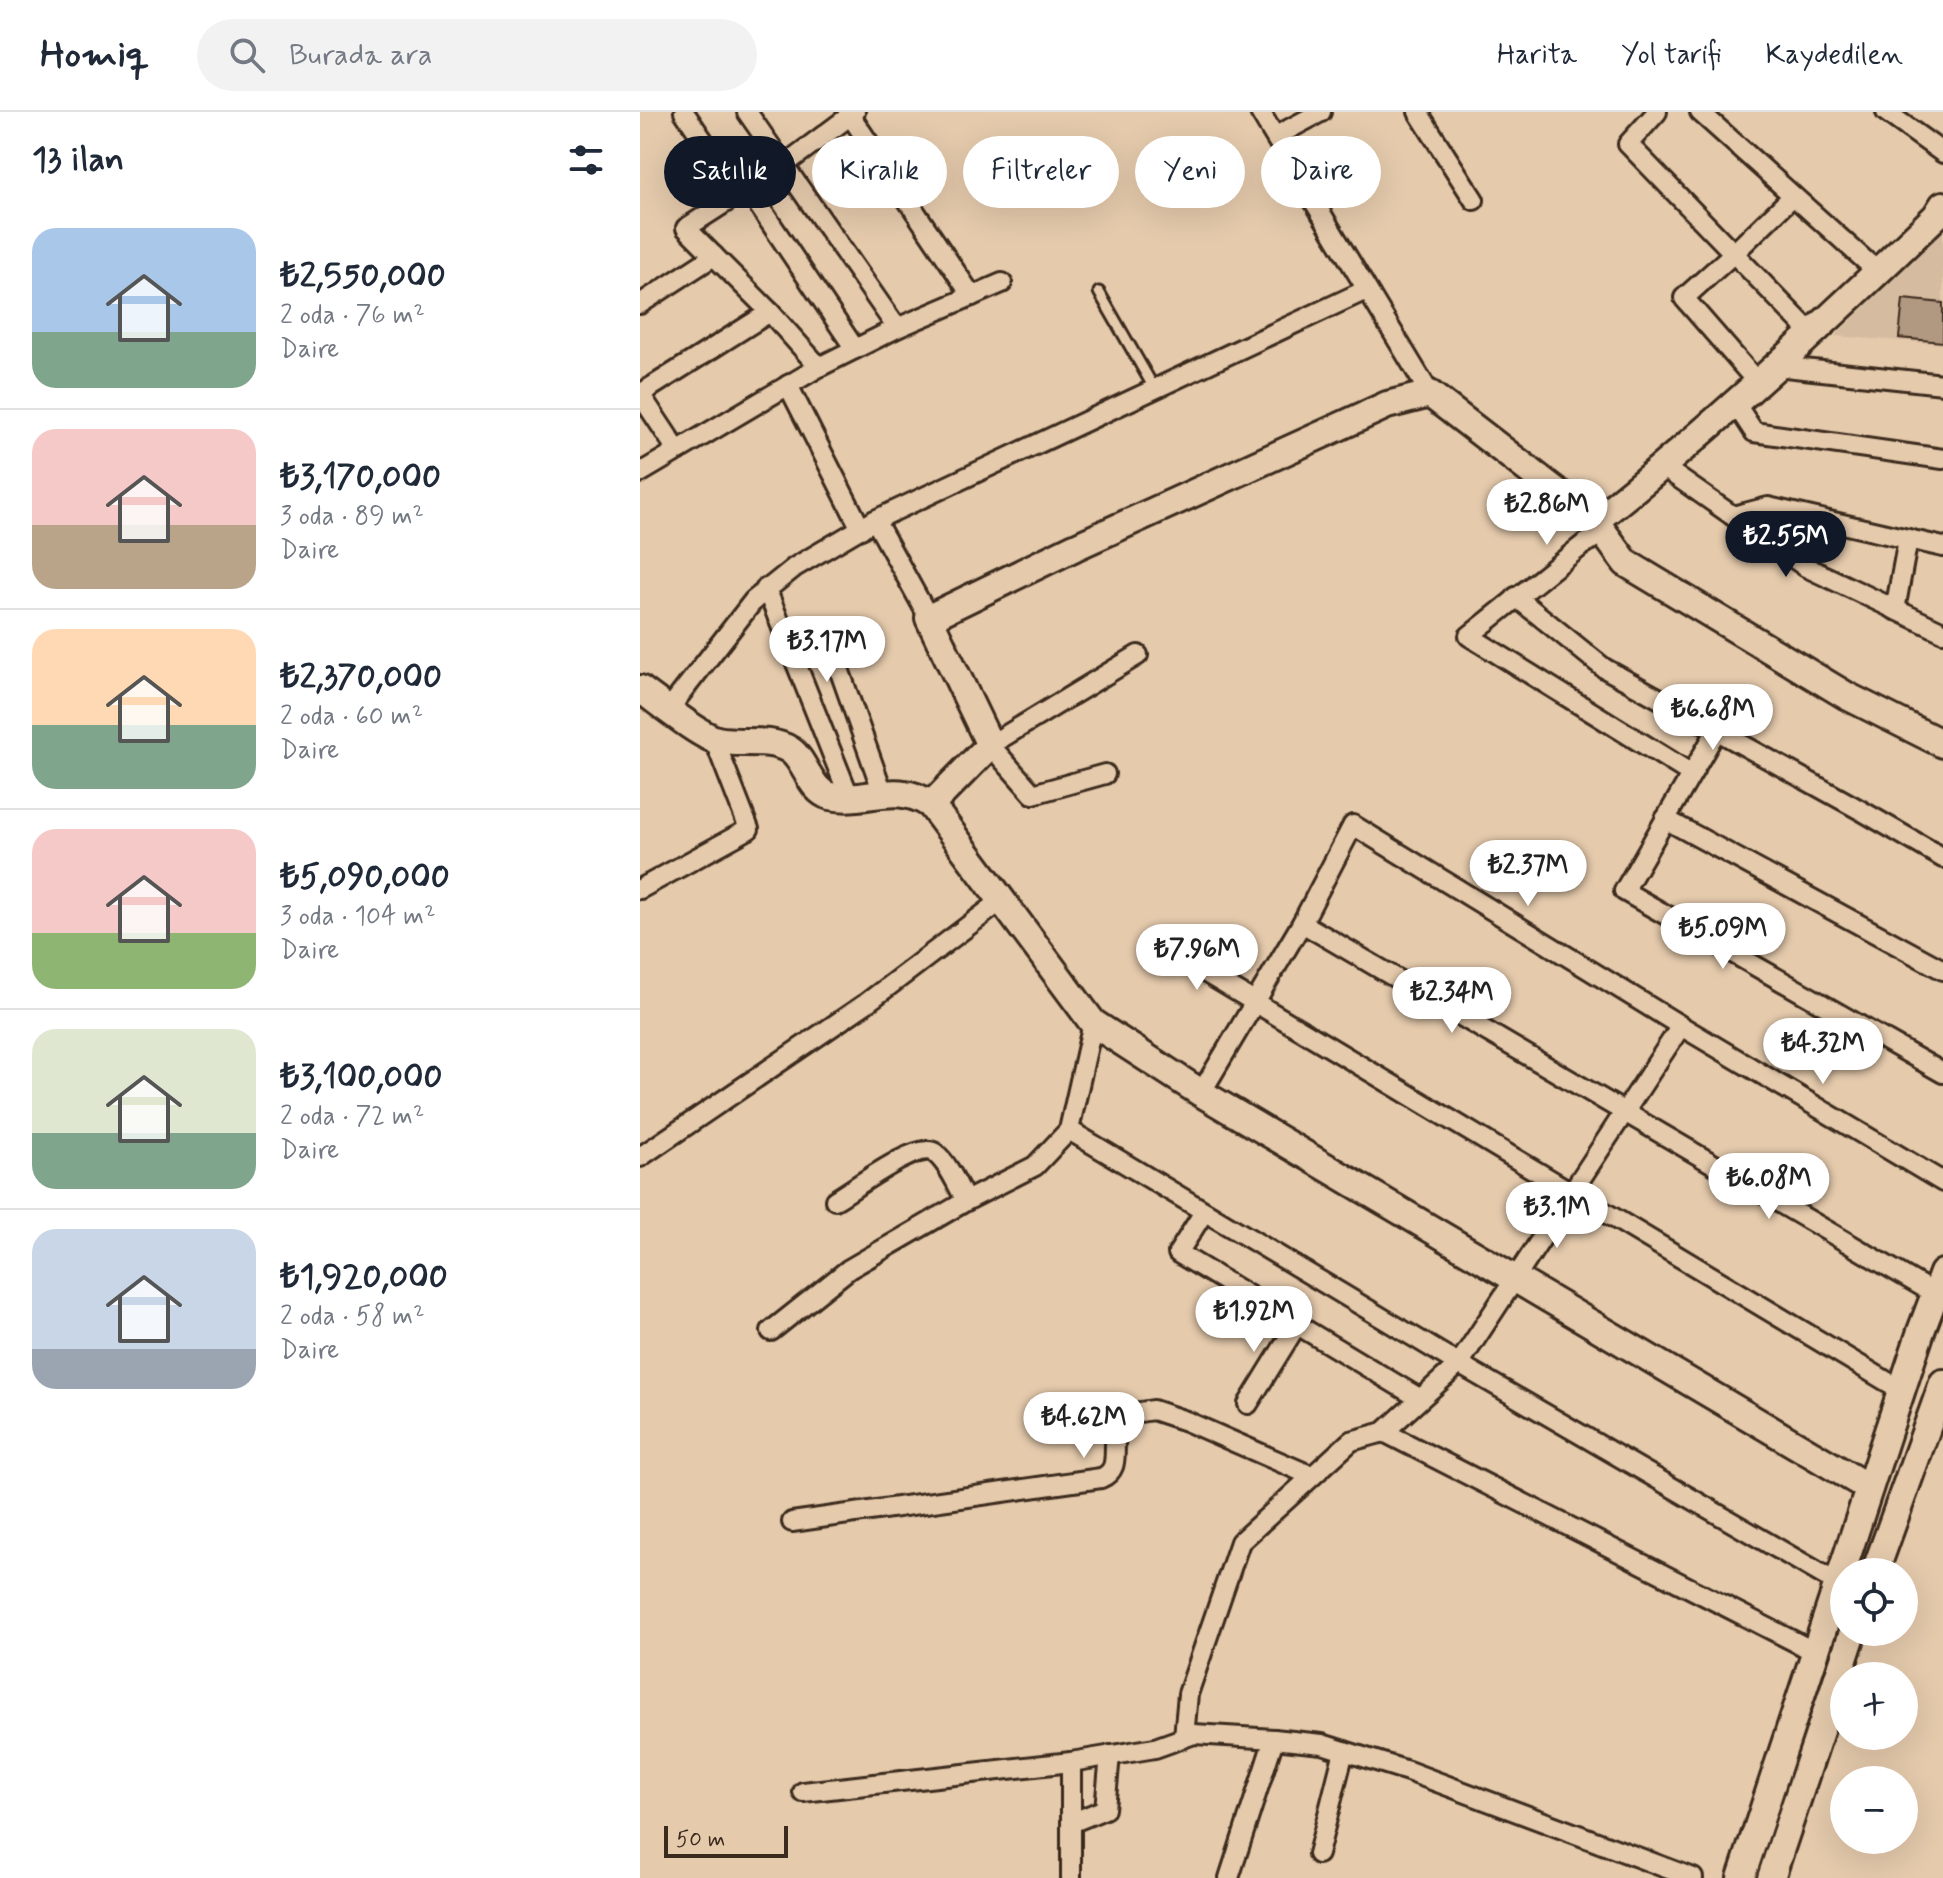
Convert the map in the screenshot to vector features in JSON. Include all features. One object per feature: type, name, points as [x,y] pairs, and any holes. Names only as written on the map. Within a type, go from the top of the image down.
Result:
[{"type":"street","points":[[684,112],[702,136]]},
{"type":"street","points":[[747,112],[764,136]]},
{"type":"street","points":[[1260,112],[1276,136],[1321,112]]},
{"type":"street","points":[[1418,112],[1474,200]]},
{"type":"street","points":[[1657,112],[1628,144],[1812,334]]},
{"type":"street","points":[[1700,112],[1878,272]]},
{"type":"street","points":[[1886,112],[1943,153]]},
{"type":"street","points":[[796,156],[852,113],[972,296]]},
{"type":"street","points":[[796,182],[897,328]]},
{"type":"street","points":[[1793,196],[1684,298],[1767,375],[1943,384]]},
{"type":"street","points":[[1690,773],[1469,636],[1584,544],[1598,527],[1878,272],[1936,216],[1943,205]]},
{"type":"street","points":[[716,208],[686,228],[770,312],[819,367]]},
{"type":"street","points":[[756,208],[855,349]]},
{"type":"street","points":[[1318,208],[1430,394],[1598,527],[1626,563],[1847,696],[1943,744]]},
{"type":"street","points":[[640,304],[714,256]]},
{"type":"street","points":[[640,473],[819,367],[897,328],[1002,283]]},
{"type":"street","points":[[669,709],[743,612],[766,588],[795,567],[868,524],[1366,290]]},
{"type":"street","points":[[677,450],[640,394],[770,312]]},
{"type":"street","points":[[788,385],[868,524],[929,618],[990,745],[1033,794],[1105,774]]},
{"type":"street","points":[[929,618],[1075,547],[1387,405],[1430,394]]},
{"type":"street","points":[[1735,403],[1754,432],[1943,459]]},
{"type":"street","points":[[1663,467],[1806,567],[1943,632]]},
{"type":"street","points":[[1733,516],[1768,507],[1943,547]]},
{"type":"street","points":[[1895,610],[1908,539]]},
{"type":"street","points":[[766,588],[849,796]]},
{"type":"street","points":[[1516,597],[1604,668],[1943,858]]},
{"type":"street","points":[[827,635],[883,793]]},
{"type":"street","points":[[931,805],[990,745],[1138,655]]},
{"type":"street","points":[[640,689],[714,739],[780,745],[797,757],[822,792],[829,796],[911,794],[931,805],[1093,1023],[1201,1093],[1869,1488]]},
{"type":"street","points":[[1717,730],[1624,891],[1943,1073]]},
{"type":"street","points":[[640,889],[749,829],[714,739]]},
{"type":"street","points":[[1665,819],[1943,970]]},
{"type":"street","points":[[1201,1093],[1302,923],[1353,825],[1943,1182]]},
{"type":"street","points":[[640,1157],[865,1004],[1001,901]]},
{"type":"street","points":[[1302,923],[1624,1112],[1939,1283],[1845,1558]]},
{"type":"street","points":[[1161,946],[1901,1390]]},
{"type":"street","points":[[771,1331],[849,1269],[966,1201],[1035,1166],[1069,1130],[1093,1023]]},
{"type":"street","points":[[1184,1737],[1188,1694],[1240,1542],[1351,1441],[1384,1432],[1459,1364],[1681,1026]]},
{"type":"street","points":[[1069,1130],[1459,1364],[1830,1579]]},
{"type":"street","points":[[835,1200],[910,1154],[928,1150],[943,1162],[966,1201]]},
{"type":"street","points":[[1204,1212],[1178,1253],[1419,1398]]},
{"type":"street","points":[[1248,1404],[1296,1326]]},
{"type":"street","points":[[1880,1558],[1943,1383]]},
{"type":"street","points":[[792,1522],[1101,1478],[1111,1474],[1114,1467],[1117,1430],[1127,1414],[1153,1410],[1186,1421],[1312,1476]]},
{"type":"street","points":[[1384,1432],[1815,1652]]},
{"type":"street","points":[[1741,1878],[1830,1605]]},
{"type":"street","points":[[1771,1878],[1848,1646]]},
{"type":"street","points":[[803,1792],[1071,1762],[1155,1748],[1194,1734],[1274,1739],[1322,1744],[1408,1771],[1693,1878]]},
{"type":"street","points":[[1229,1878],[1274,1739]]},
{"type":"street","points":[[1318,1854],[1344,1751]]},
{"type":"street","points":[[1071,1823],[1105,1809],[1110,1755]]},
{"type":"street","points":[[1071,1762],[1071,1878]]},
{"type":"lane","points":[[1099,292],[1154,388]]},
{"type":"shaded area","points":[[1943,229],[1943,344],[1835,336]]},
{"type":"building","points":[[1903,299],[1943,303],[1943,342],[1899,338]]}]
